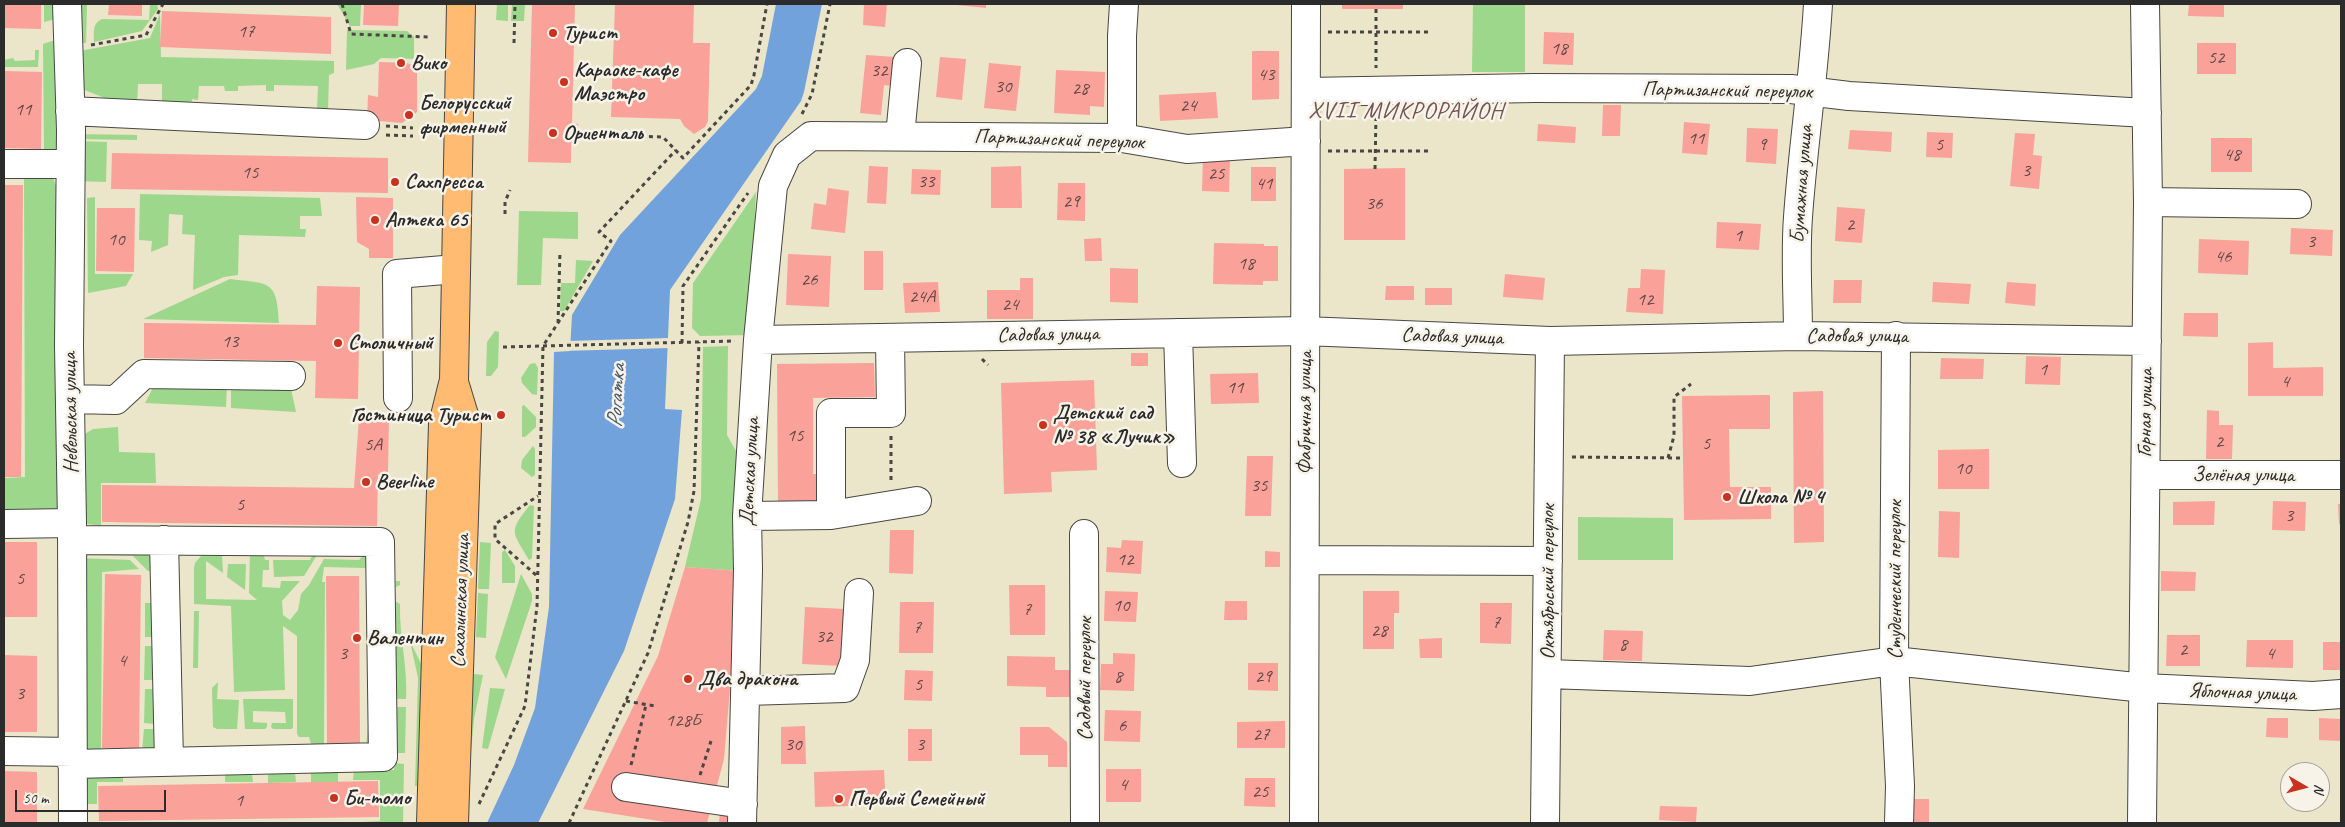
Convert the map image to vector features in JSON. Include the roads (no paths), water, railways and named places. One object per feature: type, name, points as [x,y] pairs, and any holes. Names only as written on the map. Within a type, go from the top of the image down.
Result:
[{"type":"main road","name":"Сахалинская улица","points":[[431,823],[443,424],[454,380],[461,4]]},
{"type":"main road","name":"Сахалинская улица","points":[[454,380],[467,425],[454,823]]},
{"type":"street","name":"Невельская улица","points":[[67,4],[70,111],[69,346],[71,399],[73,823]]},
{"type":"street","points":[[1122,138],[1122,36],[1124,4]]},
{"type":"street","name":"Фабричная улица","points":[[1304,823],[1305,331],[1313,146],[1306,92],[1306,4]]},
{"type":"street","name":"Бумажная улица","points":[[1798,336],[1797,220],[1818,4]]},
{"type":"street","name":"Горная улица","points":[[2142,823],[2148,202],[2145,4]]},
{"type":"street","points":[[900,136],[907,63]]},
{"type":"street","name":"Партизанский переулок","points":[[1306,92],[1535,88],[1791,89],[1848,96],[2147,113]]},
{"type":"street","points":[[70,111],[365,125]]},
{"type":"street","name":"Партизанский переулок","points":[[805,127],[900,136],[1122,138],[1187,149],[1313,146]]},
{"type":"street","name":"Детская улица","points":[[743,814],[747,516],[758,340],[773,186],[786,155],[805,127]]},
{"type":"street","points":[[4,164],[70,164]]},
{"type":"street","points":[[2148,202],[2297,204]]},
{"type":"street","points":[[398,398],[398,274],[456,269]]},
{"type":"street","name":"Садовая улица","points":[[758,340],[1305,331],[1550,341],[1798,336],[2147,341]]},
{"type":"street","points":[[1178,333],[1182,463]]},
{"type":"street","name":"Студенческий переулок","points":[[1896,336],[1894,661],[1900,786],[1899,823]]},
{"type":"street","points":[[831,515],[831,413],[891,412],[890,338]]},
{"type":"street","name":"Октябрьский переулок","points":[[1545,823],[1550,341]]},
{"type":"street","points":[[71,399],[116,400],[144,374],[291,376]]},
{"type":"street","name":"Зелёная улица","points":[[2146,475],[2341,474]]},
{"type":"street","points":[[747,516],[831,515],[904,503]]},
{"type":"street","points":[[4,524],[164,540],[380,542],[383,757],[169,762],[72,758],[4,751]]},
{"type":"street","name":"Садовый переулок","points":[[1084,534],[1085,823]]},
{"type":"street","points":[[164,540],[169,762]]},
{"type":"street","points":[[1305,560],[1548,561]]},
{"type":"street","points":[[746,691],[845,688],[855,660],[859,593]]},
{"type":"street","name":"Яблочная улица","points":[[1547,674],[1750,681],[1894,661],[2144,688],[2313,696],[2341,694]]},
{"type":"street","points":[[626,787],[693,797],[743,814]]},
{"type":"water","name":"Рогатка","points":[[776,4],[822,4],[804,92],[801,101],[670,290],[665,409],[682,410],[675,499],[624,651],[538,823],[487,823],[514,765],[535,708],[549,607],[554,352],[570,351],[572,315],[620,235],[756,89],[762,76]]},
{"type":"place","name":"Турист","points":[[553,33]]},
{"type":"place","name":"Вико","points":[[401,63]]},
{"type":"place","name":"Караоке-кафе Маэстро","points":[[564,82]]},
{"type":"place","name":"Белорусский фирменный","points":[[409,115]]},
{"type":"place","name":"Ориенталь","points":[[553,133]]},
{"type":"place","name":"Сахпресса","points":[[395,182]]},
{"type":"place","name":"Аптека 65","points":[[375,220]]},
{"type":"place","name":"Столичный","points":[[338,343]]},
{"type":"place","name":"Гостиница Турист","points":[[501,415]]},
{"type":"place","name":"Детский сад № 38 «Лучик»","points":[[1043,425]]},
{"type":"place","name":"Beerline","points":[[366,482]]},
{"type":"place","name":"Школа № 4","points":[[1727,497]]},
{"type":"place","name":"Валентин","points":[[357,638]]},
{"type":"place","name":"Два дракона","points":[[688,679]]},
{"type":"place","name":"Би-томо","points":[[334,798]]},
{"type":"place","name":"Первый Семейный","points":[[839,799]]},
{"type":"district","name":"XVII МИКРОРАЙОН","points":[[1406,112]]}]
